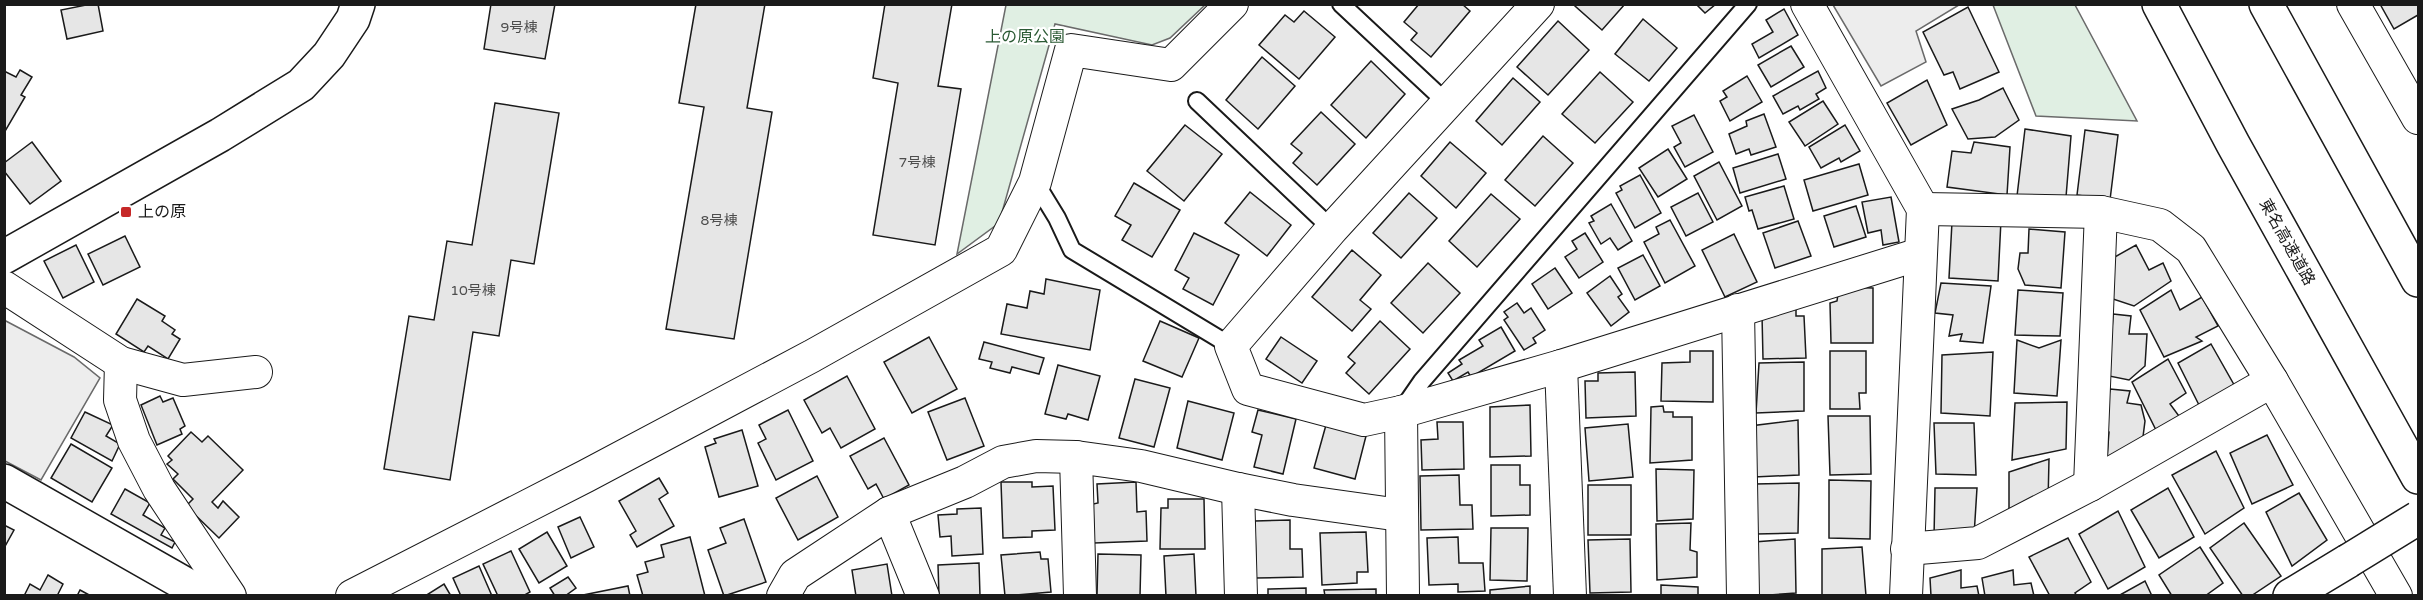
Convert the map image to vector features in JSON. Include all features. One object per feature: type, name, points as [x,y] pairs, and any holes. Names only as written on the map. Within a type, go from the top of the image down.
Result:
[{"type":"main road","points":[[4,257],[220,135],[301,85],[329,55],[352,19],[358,4]]},
{"type":"main road","name":"東名高速道路","points":[[2159,4],[2233,144],[2418,477]]},
{"type":"main road","points":[[2266,4],[2418,280]]},
{"type":"main road","points":[[4,481],[206,596]]},
{"type":"main road","points":[[2290,596],[2418,518]]},
{"type":"street","points":[[352,596],[812,357],[1001,250],[1035,182],[1071,50],[1172,65],[1233,4]]},
{"type":"street","points":[[1538,4],[1332,229],[1231,346],[1248,389],[1364,420],[1401,412],[1561,366],[1920,254]]},
{"type":"street","points":[[1807,4],[1923,209],[1906,596]]},
{"type":"street","points":[[2353,4],[2414,100]]},
{"type":"street","points":[[1923,209],[2101,212],[2160,225],[2191,249],[2272,381],[2396,596]]},
{"type":"street","points":[[2090,485],[2101,212]]},
{"type":"street","points":[[4,287],[121,363],[183,380],[256,372]]},
{"type":"street","points":[[1738,310],[1743,596]]},
{"type":"street","points":[[121,363],[120,400],[134,441],[159,489],[230,596]]},
{"type":"street","points":[[1561,366],[1570,596]]},
{"type":"street","points":[[1907,549],[1977,543],[2090,485],[2272,381]]},
{"type":"street","points":[[1401,412],[1400,514],[1403,596]]},
{"type":"street","points":[[783,596],[795,574],[889,513],[965,482],[1003,462],[1036,456],[1076,457],[1141,466],[1238,489],[1400,514]]},
{"type":"street","points":[[1076,457],[1080,596]]},
{"type":"street","points":[[1238,489],[1241,596]]},
{"type":"street","points":[[889,513],[924,596]]},
{"type":"lane","points":[[1341,4],[1447,103]]},
{"type":"lane","points":[[1401,412],[1422,381],[1749,4]]},
{"type":"lane","points":[[1197,101],[1332,229]]},
{"type":"lane","points":[[1035,182],[1057,218],[1072,250],[1231,346]]},
{"type":"green space","name":"上の原公園","points":[[1006,5],[1205,5],[1170,38],[1152,45],[1055,24],[999,223],[957,254]]},
{"type":"green space","points":[[1993,5],[2075,5],[2137,121],[2036,116]]},
{"type":"shaded area","points":[[1833,5],[1959,5],[1916,31],[1926,62],[1881,86]]},
{"type":"shaded area","points":[[4,320],[74,357],[100,378],[41,480],[5,461]]},
{"type":"building","points":[[98,4],[103,31],[67,39],[61,10]]},
{"type":"building","points":[[491,4],[555,4],[545,59],[484,49]]},
{"type":"building","points":[[696,4],[765,4],[747,108],[772,112],[734,339],[666,329],[704,107],[679,103]]},
{"type":"building","points":[[885,4],[952,4],[938,86],[961,89],[935,245],[873,235],[898,83],[873,78]]},
{"type":"building","points":[[1419,4],[1462,4],[1470,11],[1431,57],[1411,40],[1417,33],[1404,22]]},
{"type":"building","points":[[1576,4],[1625,4],[1602,30],[1575,6]]},
{"type":"building","points":[[1696,4],[1716,4],[1705,13]]},
{"type":"building","points":[[2380,4],[2418,4],[2418,15],[2394,29]]},
{"type":"building","points":[[1968,7],[1999,72],[1960,89],[1953,72],[1944,75],[1923,32]]},
{"type":"building","points":[[1784,9],[1798,35],[1759,58],[1752,44],[1773,32],[1766,20]]},
{"type":"building","points":[[1304,11],[1335,37],[1299,79],[1259,45],[1285,15],[1294,22]]},
{"type":"building","points":[[1643,19],[1677,48],[1649,81],[1615,54]]},
{"type":"building","points":[[1558,21],[1589,50],[1548,95],[1517,67]]},
{"type":"building","points":[[1791,46],[1804,67],[1771,87],[1758,65]]},
{"type":"building","points":[[1262,57],[1295,86],[1258,129],[1226,100]]},
{"type":"building","points":[[1371,61],[1405,94],[1366,138],[1331,105]]},
{"type":"building","points":[[20,70],[32,77],[21,95],[25,97],[4,133],[4,71],[16,77]]},
{"type":"building","points":[[1818,71],[1826,88],[1816,94],[1819,99],[1800,110],[1798,106],[1783,114],[1773,96]]},
{"type":"building","points":[[1600,72],[1633,102],[1595,143],[1562,114]]},
{"type":"building","points":[[1747,76],[1762,102],[1730,121],[1720,101],[1727,97],[1723,91]]},
{"type":"building","points":[[1513,78],[1540,102],[1502,145],[1476,121]]},
{"type":"building","points":[[1927,80],[1947,125],[1911,145],[1887,103]]},
{"type":"building","points":[[2003,88],[2019,120],[1995,137],[1968,139],[1952,109],[1979,100]]},
{"type":"building","points":[[1823,101],[1838,124],[1805,146],[1789,122]]},
{"type":"building","points":[[495,103],[559,113],[534,264],[511,260],[499,336],[473,332],[450,480],[384,469],[409,316],[434,320],[447,241],[472,245]]},
{"type":"building","points":[[1321,112],[1355,144],[1317,185],[1293,163],[1302,153],[1291,144]]},
{"type":"building","points":[[1764,114],[1776,147],[1751,155],[1749,149],[1736,154],[1729,134],[1747,126],[1746,121]]},
{"type":"building","points":[[1694,115],[1713,152],[1685,167],[1674,147],[1681,143],[1672,126]]},
{"type":"building","points":[[1185,125],[1222,154],[1184,201],[1147,171]]},
{"type":"building","points":[[1845,125],[1860,151],[1841,162],[1839,158],[1821,168],[1809,147]]},
{"type":"building","points":[[2025,129],[2071,136],[2066,197],[2017,196]]},
{"type":"building","points":[[2085,130],[2118,135],[2110,200],[2077,195]]},
{"type":"building","points":[[1543,136],[1573,163],[1535,206],[1505,180]]},
{"type":"building","points":[[32,142],[61,181],[30,204],[4,171],[4,163]]},
{"type":"building","points":[[1450,142],[1486,173],[1456,208],[1421,176]]},
{"type":"building","points":[[1974,142],[2010,147],[2007,195],[1947,187],[1952,151],[1971,153]]},
{"type":"building","points":[[1668,149],[1687,179],[1658,197],[1639,168]]},
{"type":"building","points":[[1778,154],[1786,179],[1740,193],[1733,168]]},
{"type":"building","points":[[1719,162],[1742,206],[1717,220],[1694,176]]},
{"type":"building","points":[[1859,164],[1868,195],[1813,211],[1804,180]]},
{"type":"building","points":[[1640,175],[1661,213],[1635,228],[1616,193],[1622,190],[1620,186]]},
{"type":"building","points":[[1134,183],[1180,210],[1152,257],[1122,240],[1131,225],[1115,216]]},
{"type":"building","points":[[1784,186],[1794,219],[1758,229],[1745,197]]},
{"type":"building","points":[[1250,192],[1291,225],[1267,256],[1225,223]]},
{"type":"building","points":[[1409,193],[1437,218],[1401,258],[1373,233]]},
{"type":"building","points":[[1698,193],[1713,222],[1686,236],[1671,207]]},
{"type":"building","points":[[1491,194],[1520,219],[1477,267],[1449,241]]},
{"type":"building","points":[[1891,197],[1899,242],[1883,245],[1881,230],[1868,233],[1862,202]]},
{"type":"building","points":[[1611,204],[1632,241],[1618,250],[1610,238],[1601,244],[1589,223],[1594,221],[1591,216]]},
{"type":"building","points":[[1856,206],[1866,237],[1834,247],[1824,216]]},
{"type":"building","points":[[1670,220],[1695,266],[1665,283],[1644,242],[1659,234],[1656,227]]},
{"type":"building","points":[[2001,220],[1998,281],[1949,278],[1952,222]]},
{"type":"building","points":[[1798,221],[1811,256],[1775,268],[1763,233]]},
{"type":"building","points":[[2029,229],[2065,232],[2061,288],[2025,285],[2018,269],[2020,253],[2028,253]]},
{"type":"building","points":[[1194,233],[1239,255],[1213,305],[1183,289],[1189,278],[1175,270]]},
{"type":"building","points":[[1585,233],[1603,262],[1579,278],[1565,257],[1577,249],[1572,241]]},
{"type":"building","points":[[1734,234],[1757,282],[1725,297],[1702,250]]},
{"type":"building","points":[[125,236],[140,267],[103,285],[88,254]]},
{"type":"building","points":[[76,245],[94,282],[63,298],[44,261]]},
{"type":"building","points":[[2136,245],[2149,270],[2163,263],[2171,281],[2134,306],[2107,297],[2113,258]]},
{"type":"building","points":[[1352,250],[1381,275],[1360,300],[1371,309],[1352,331],[1312,297]]},
{"type":"building","points":[[1643,255],[1660,286],[1635,300],[1618,268]]},
{"type":"building","points":[[1428,263],[1460,293],[1423,333],[1391,303]]},
{"type":"building","points":[[1555,268],[1572,293],[1548,309],[1532,284]]},
{"type":"building","points":[[1610,276],[1622,294],[1618,297],[1629,312],[1611,326],[1587,293]]},
{"type":"building","points":[[1046,279],[1100,290],[1090,350],[1001,334],[1007,304],[1027,308],[1030,291],[1044,294]]},
{"type":"building","points":[[1941,283],[1991,286],[1983,343],[1960,341],[1962,334],[1949,336],[1953,315],[1935,313]]},
{"type":"building","points":[[1839,287],[1873,288],[1873,343],[1831,343],[1830,303],[1837,301]]},
{"type":"building","points":[[2018,290],[2063,293],[2060,336],[2015,335]]},
{"type":"building","points":[[2171,290],[2180,310],[2202,297],[2218,326],[2196,337],[2202,341],[2164,357],[2140,310]]},
{"type":"building","points":[[137,299],[165,316],[162,321],[175,330],[172,334],[180,339],[168,359],[148,346],[144,352],[116,334]]},
{"type":"building","points":[[1517,303],[1524,313],[1531,308],[1545,330],[1533,338],[1536,343],[1524,350],[1504,320],[1508,317],[1504,312]]},
{"type":"building","points":[[1796,309],[1796,316],[1804,316],[1806,358],[1763,359],[1762,315]]},
{"type":"building","points":[[2113,314],[2131,316],[2129,334],[2147,334],[2145,366],[2129,380],[2109,376]]},
{"type":"building","points":[[1160,321],[1199,338],[1182,377],[1143,361]]},
{"type":"building","points":[[1380,321],[1410,349],[1369,394],[1346,373],[1355,363],[1348,357]]},
{"type":"building","points":[[1501,327],[1515,351],[1471,377],[1468,372],[1453,381],[1448,373],[1462,364],[1459,360],[1483,346],[1479,340]]},
{"type":"building","points":[[929,337],[957,389],[912,413],[884,362]]},
{"type":"building","points":[[1281,337],[1317,361],[1302,383],[1266,359]]},
{"type":"building","points":[[2017,340],[2039,348],[2061,340],[2057,396],[2014,393]]},
{"type":"building","points":[[984,342],[1044,358],[1039,374],[1012,367],[1010,373],[990,368],[992,362],[979,359]]},
{"type":"building","points":[[2211,344],[2237,390],[2202,411],[2178,363]]},
{"type":"building","points":[[1690,351],[1713,351],[1713,402],[1661,401],[1662,363],[1690,362]]},
{"type":"building","points":[[1830,351],[1866,351],[1866,393],[1859,393],[1860,409],[1830,409]]},
{"type":"building","points":[[1993,352],[1990,416],[1941,413],[1942,355]]},
{"type":"building","points":[[2168,359],[2186,393],[2170,404],[2187,427],[2160,438],[2132,382]]},
{"type":"building","points":[[1804,362],[1804,411],[1756,413],[1759,363]]},
{"type":"building","points":[[1058,365],[1100,376],[1088,420],[1068,414],[1066,419],[1045,414]]},
{"type":"building","points":[[1635,372],[1636,416],[1586,418],[1585,381],[1598,381],[1598,373]]},
{"type":"building","points":[[847,376],[875,429],[841,448],[830,428],[822,433],[804,400]]},
{"type":"building","points":[[1135,379],[1170,388],[1154,447],[1119,438]]},
{"type":"building","points":[[2110,389],[2130,391],[2127,403],[2141,405],[2145,421],[2140,460],[2107,458],[2109,432],[2103,430]]},
{"type":"building","points":[[160,396],[163,402],[173,398],[185,426],[180,429],[182,434],[157,445],[141,405]]},
{"type":"building","points":[[965,398],[984,446],[947,460],[928,412]]},
{"type":"building","points":[[1188,401],[1234,413],[1222,460],[1177,448]]},
{"type":"building","points":[[2067,402],[2066,449],[2012,460],[2015,403]]},
{"type":"building","points":[[1530,405],[1531,456],[1490,457],[1490,407]]},
{"type":"building","points":[[1663,406],[1664,412],[1673,412],[1673,417],[1692,417],[1692,460],[1650,463],[1651,407]]},
{"type":"building","points":[[788,410],[813,461],[776,480],[758,443],[766,439],[759,425]]},
{"type":"building","points":[[1258,410],[1296,419],[1283,474],[1254,467],[1262,435],[1252,432]]},
{"type":"building","points":[[85,412],[113,425],[106,436],[120,444],[112,461],[71,438]]},
{"type":"building","points":[[1828,416],[1870,416],[1871,474],[1830,475]]},
{"type":"building","points":[[1798,420],[1799,475],[1754,477],[1750,426]]},
{"type":"building","points":[[1437,422],[1463,422],[1464,469],[1422,470],[1421,440],[1438,439]]},
{"type":"building","points":[[1934,423],[1974,423],[1976,475],[1936,474]]},
{"type":"building","points":[[1628,424],[1633,477],[1589,481],[1585,428]]},
{"type":"building","points":[[1326,425],[1366,436],[1355,479],[1314,468]]},
{"type":"building","points":[[742,430],[758,486],[719,497],[705,447],[716,443],[714,439]]},
{"type":"building","points":[[191,432],[202,442],[208,436],[243,470],[212,502],[218,508],[223,501],[239,517],[219,538],[186,506],[193,499],[173,479],[178,474],[167,464],[172,460],[168,456]]},
{"type":"building","points":[[2267,435],[2293,485],[2252,504],[2230,453]]},
{"type":"building","points":[[884,438],[909,485],[884,499],[876,484],[868,489],[850,456]]},
{"type":"building","points":[[71,444],[112,468],[92,502],[51,478]]},
{"type":"building","points":[[2216,451],[2244,508],[2205,534],[2172,475]]},
{"type":"building","points":[[2049,459],[2048,503],[2009,522],[2009,472]]},
{"type":"building","points":[[1491,465],[1520,465],[1520,485],[1530,485],[1530,515],[1491,516]]},
{"type":"building","points":[[1656,469],[1694,470],[1693,519],[1657,521]]},
{"type":"building","points":[[1459,475],[1460,505],[1472,505],[1473,529],[1421,530],[1420,476]]},
{"type":"building","points":[[817,476],[838,517],[798,540],[776,498]]},
{"type":"building","points":[[659,478],[668,493],[659,499],[674,526],[637,547],[630,535],[636,531],[619,501]]},
{"type":"building","points":[[1829,480],[1871,481],[1870,539],[1829,538]]},
{"type":"building","points":[[1001,482],[1032,482],[1032,487],[1053,486],[1055,530],[1032,531],[1032,537],[1003,538]]},
{"type":"building","points":[[1136,482],[1137,512],[1146,511],[1147,541],[1094,543],[1093,504],[1098,503],[1097,484]]},
{"type":"building","points":[[1799,483],[1798,533],[1756,534],[1755,484]]},
{"type":"building","points":[[1588,485],[1631,485],[1631,535],[1588,535]]},
{"type":"building","points":[[1935,488],[1977,488],[1974,536],[1934,537]]},
{"type":"building","points":[[2168,488],[2194,537],[2159,558],[2131,510]]},
{"type":"building","points":[[125,489],[150,503],[143,515],[165,528],[161,535],[175,542],[172,548],[111,514]]},
{"type":"building","points":[[2299,493],[2327,540],[2292,566],[2266,512]]},
{"type":"building","points":[[1168,499],[1204,499],[1205,549],[1160,549],[1161,508],[1168,508]]},
{"type":"building","points":[[981,508],[983,554],[952,556],[951,536],[940,537],[938,515],[957,514],[957,509]]},
{"type":"building","points":[[2118,511],[2145,567],[2108,589],[2079,534]]},
{"type":"building","points":[[580,517],[594,547],[571,558],[558,527]]},
{"type":"building","points":[[744,519],[766,582],[724,596],[708,550],[726,543],[720,528]]},
{"type":"building","points":[[1290,520],[1290,549],[1302,549],[1303,577],[1256,578],[1255,521]]},
{"type":"building","points":[[1691,523],[1690,550],[1697,552],[1697,577],[1657,580],[1656,524]]},
{"type":"building","points":[[2244,523],[2281,576],[2251,596],[2243,596],[2210,548]]},
{"type":"building","points":[[4,525],[14,530],[4,548]]},
{"type":"building","points":[[1491,528],[1528,528],[1527,581],[1490,580]]},
{"type":"building","points":[[547,532],[567,566],[539,583],[519,549]]},
{"type":"building","points":[[1366,532],[1368,572],[1357,572],[1357,583],[1322,585],[1320,533]]},
{"type":"building","points":[[690,537],[705,596],[643,596],[637,575],[648,572],[645,562],[664,557],[661,545]]},
{"type":"building","points":[[1458,537],[1459,563],[1483,563],[1485,591],[1458,592],[1458,584],[1429,585],[1427,538]]},
{"type":"building","points":[[2068,538],[2091,582],[2075,593],[2077,596],[2050,596],[2029,557]]},
{"type":"building","points":[[1630,539],[1631,592],[1590,593],[1588,540]]},
{"type":"building","points":[[1795,539],[1796,593],[1755,596],[1754,542]]},
{"type":"building","points":[[1862,547],[1866,596],[1822,596],[1822,549]]},
{"type":"building","points":[[2200,547],[2223,583],[2205,596],[2172,596],[2159,575]]},
{"type":"building","points":[[511,551],[530,592],[523,596],[498,596],[483,564]]},
{"type":"building","points":[[1040,552],[1041,559],[1048,559],[1051,592],[1005,596],[1001,555]]},
{"type":"building","points":[[1098,554],[1141,555],[1140,596],[1097,596]]},
{"type":"building","points":[[1194,554],[1196,596],[1166,596],[1164,556]]},
{"type":"building","points":[[979,563],[980,596],[939,596],[938,565]]},
{"type":"building","points":[[887,564],[892,596],[856,596],[852,570]]},
{"type":"building","points":[[479,566],[492,596],[461,596],[453,578]]},
{"type":"building","points":[[1961,570],[1961,588],[1977,586],[1979,596],[1931,596],[1930,578]]},
{"type":"building","points":[[2013,570],[2014,585],[2031,583],[2034,596],[1985,596],[1982,578]]},
{"type":"building","points":[[48,575],[63,584],[57,596],[24,596],[30,584],[40,590]]},
{"type":"building","points":[[568,577],[576,588],[565,596],[555,596],[550,588]]},
{"type":"building","points":[[2145,581],[2152,596],[2118,596]]},
{"type":"building","points":[[444,584],[451,596],[425,596]]},
{"type":"building","points":[[1661,585],[1698,587],[1698,596],[1661,596]]},
{"type":"building","points":[[628,586],[630,596],[578,596]]},
{"type":"building","points":[[1530,586],[1530,596],[1490,596],[1490,590]]},
{"type":"building","points":[[1306,588],[1306,596],[1268,596],[1268,589]]},
{"type":"building","points":[[1376,589],[1376,596],[1325,596],[1324,590]]},
{"type":"building","points":[[80,590],[91,596],[77,596]]},
{"type":"place","name":"上の原","points":[[126,212]]}]
